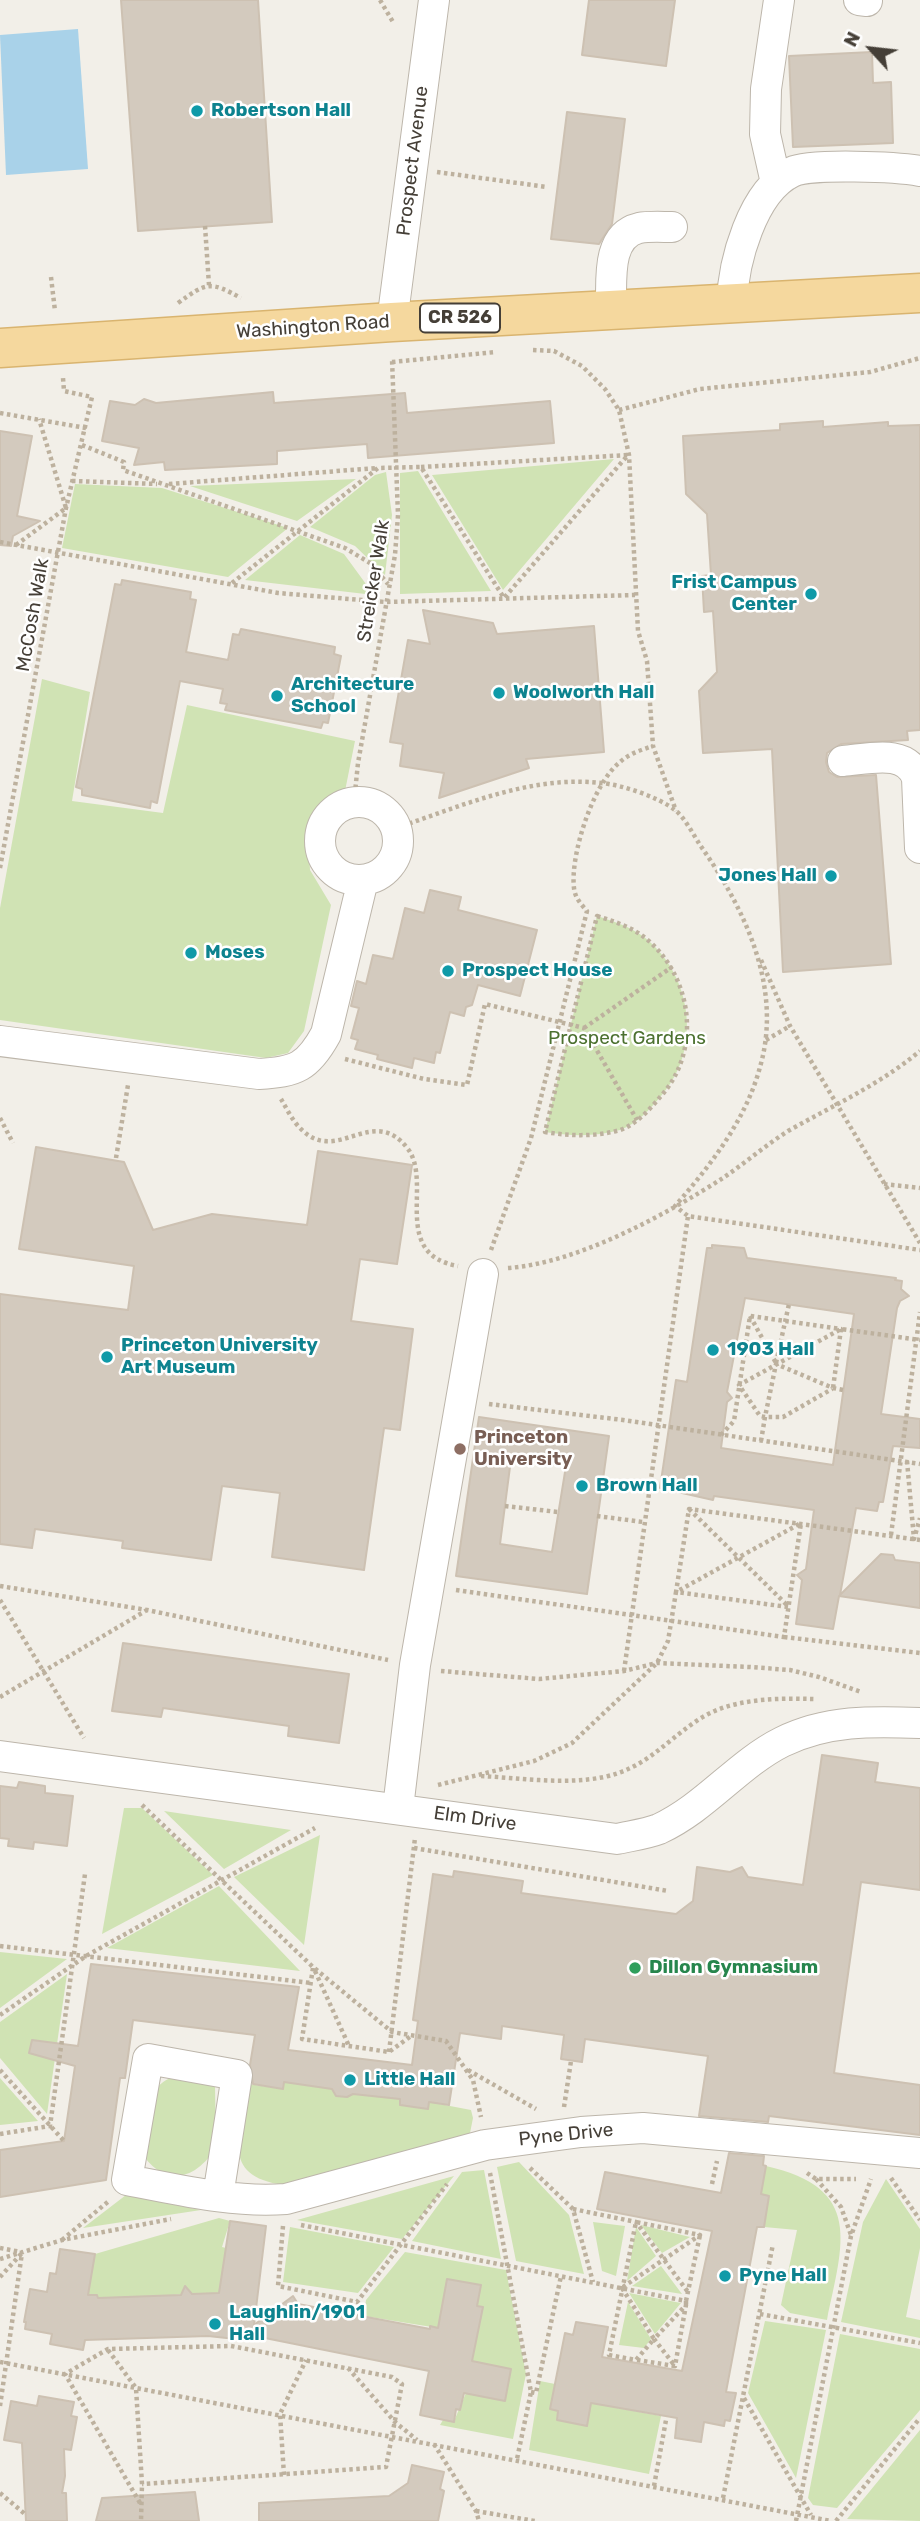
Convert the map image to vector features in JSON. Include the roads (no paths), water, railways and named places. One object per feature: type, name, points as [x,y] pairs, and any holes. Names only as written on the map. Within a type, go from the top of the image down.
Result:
[{"type":"main road","name":"Washington Road","points":[[0,348],[392,321],[920,293]]},
{"type":"street","name":"Prospect Avenue","points":[[392,321],[435,0]]},
{"type":"street","points":[[776,183],[765,134],[766,89],[779,0]]},
{"type":"street","points":[[859,0],[867,1]]},
{"type":"street","points":[[733,303],[733,278],[738,256],[755,212],[776,183],[794,170],[892,166],[920,171]]},
{"type":"street","points":[[611,310],[612,262],[616,247],[637,229],[672,227]]},
{"type":"street","points":[[844,761],[892,758],[906,760],[914,769],[917,778],[920,849]]},
{"type":"street","points":[[354,802],[373,804],[382,810],[396,828],[398,839],[393,860],[376,876],[363,880],[341,875],[330,867],[320,844],[327,819],[336,810],[354,802]]},
{"type":"street","points":[[0,1041],[259,1074],[297,1069],[317,1052],[326,1034],[363,880]]},
{"type":"street","points":[[407,1817],[415,1665],[484,1271]]},
{"type":"street","name":"Elm Drive","points":[[0,1756],[407,1817],[617,1839],[658,1829],[694,1808],[781,1742],[823,1726],[873,1721],[920,1723]]},
{"type":"street","name":"Pyne Drive","points":[[218,2196],[237,2075],[148,2059],[127,2180],[218,2196],[260,2201],[286,2199],[485,2145],[581,2132],[643,2128],[920,2153]]},
{"type":"water","points":[[78,29],[88,169],[6,175],[0,35]]},
{"type":"place","name":"Robertson Hall","points":[[197,111]]},
{"type":"place","name":"Frist Campus Center","points":[[811,594]]},
{"type":"place","name":"Woolworth Hall","points":[[499,693]]},
{"type":"place","name":"Architecture School","points":[[277,696]]},
{"type":"place","name":"Jones Hall","points":[[831,876]]},
{"type":"place","name":"Moses","points":[[191,953]]},
{"type":"place","name":"Prospect House","points":[[448,971]]},
{"type":"place","name":"1903 Hall","points":[[713,1350]]},
{"type":"place","name":"Princeton University Art Museum","points":[[107,1357]]},
{"type":"place","name":"Princeton University","points":[[460,1449]]},
{"type":"place","name":"Brown Hall","points":[[582,1486]]},
{"type":"place","name":"Dillon Gymnasium","points":[[635,1968]]},
{"type":"place","name":"Little Hall","points":[[350,2080]]},
{"type":"place","name":"Pyne Hall","points":[[725,2276]]},
{"type":"place","name":"Laughlin/1901 Hall","points":[[215,2324]]},
{"type":"park label","name":"Prospect Gardens","points":[[627,1039]]}]
